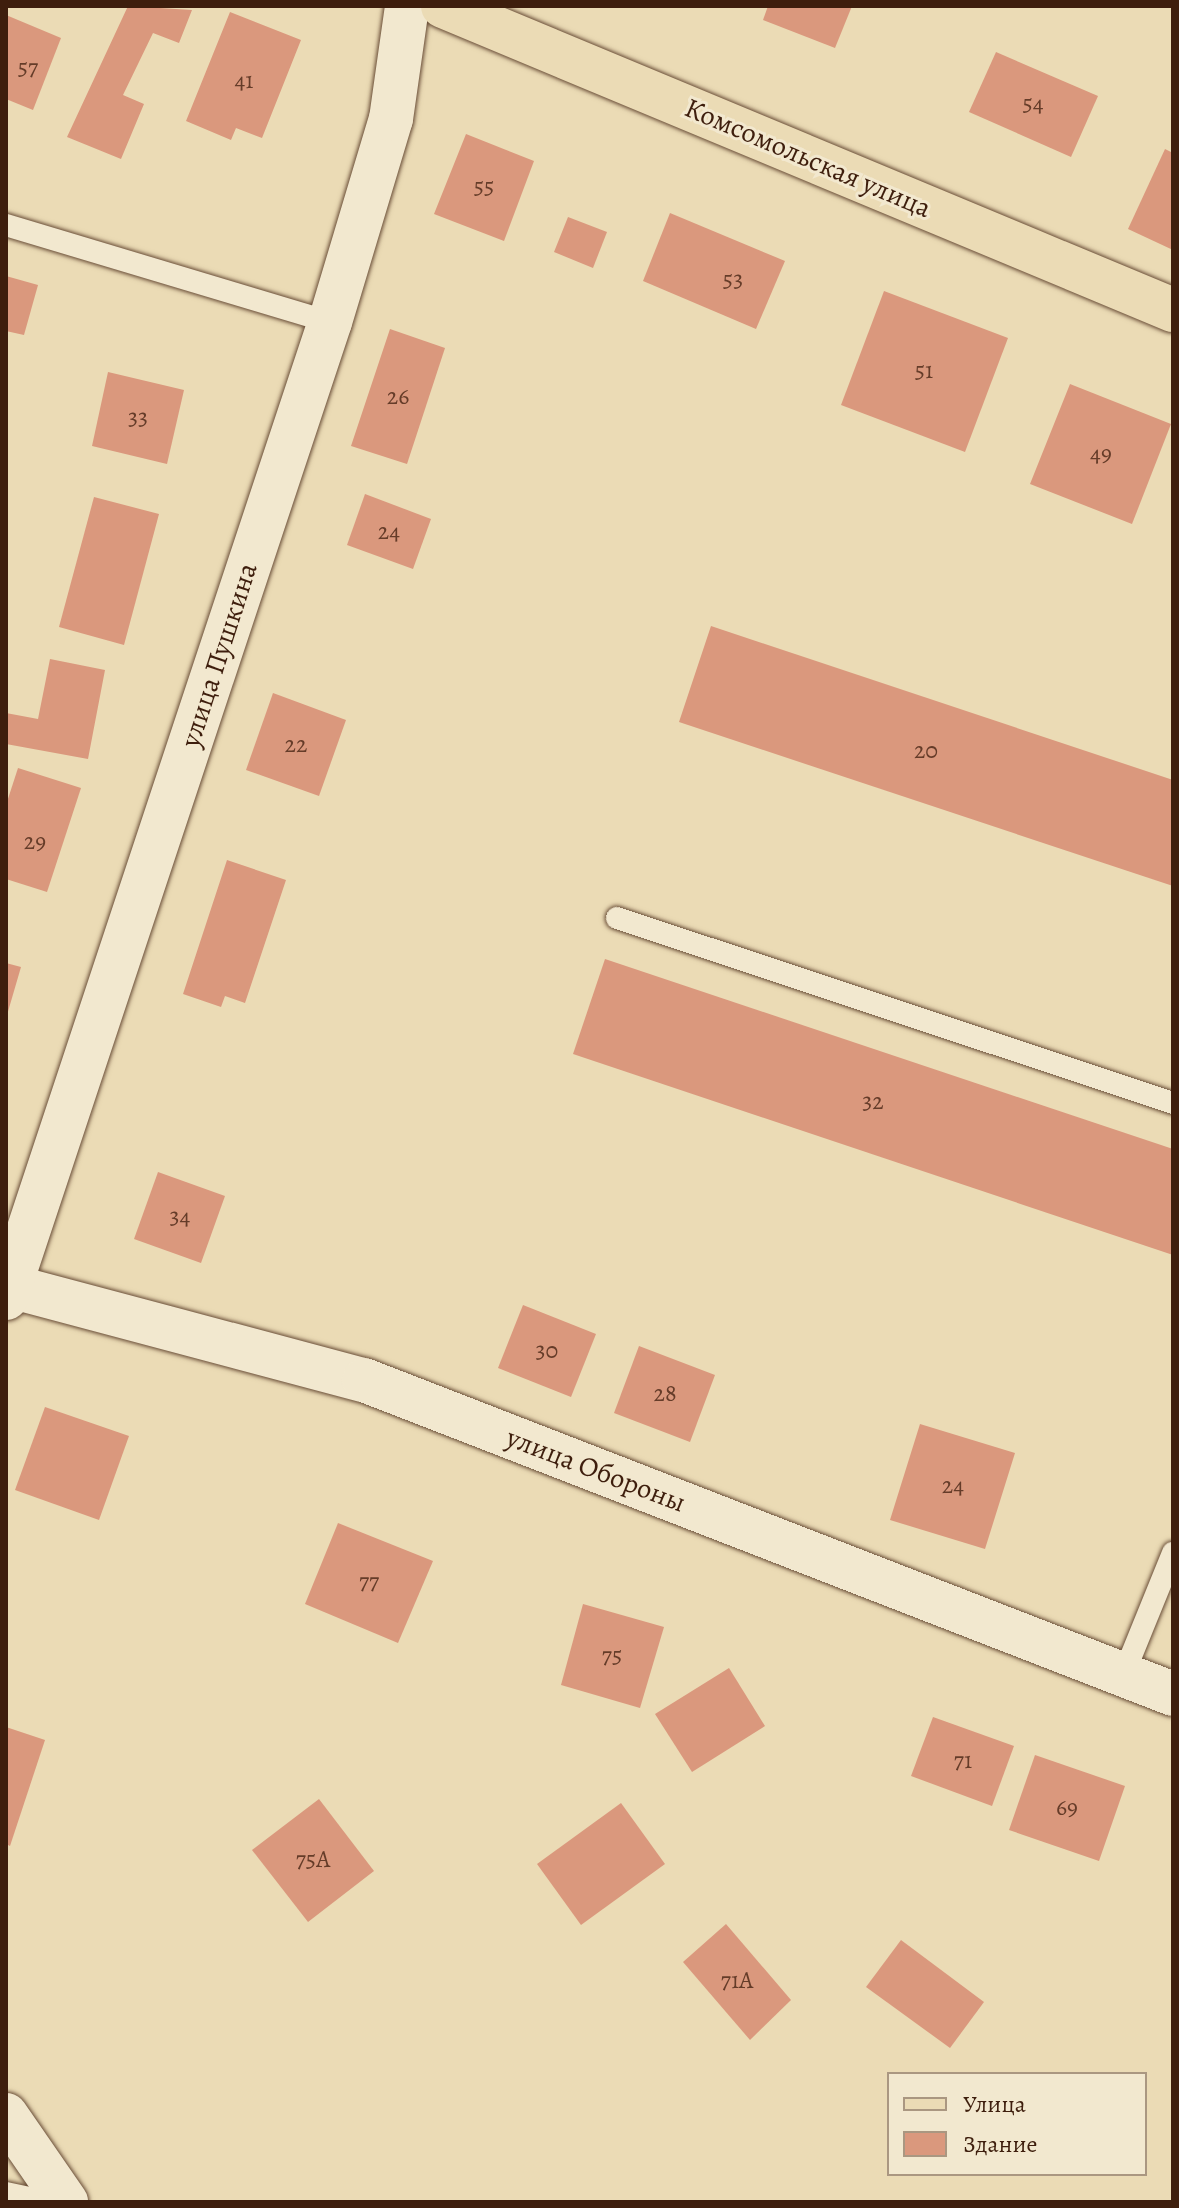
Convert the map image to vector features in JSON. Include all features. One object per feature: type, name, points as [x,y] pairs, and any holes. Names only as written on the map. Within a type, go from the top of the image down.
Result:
[{"type":"main road","name":"Комсомольская улица","points":[[443,6],[1173,310]]},
{"type":"street","name":"улица Пушкина","points":[[7,1290],[330,322],[391,119],[407,6]]},
{"type":"street","name":"улица Обороны","points":[[7,1290],[364,1380],[1173,1694]]},
{"type":"street","points":[[6,2115],[66,2202]]},
{"type":"lane","points":[[6,225],[330,322]]},
{"type":"lane","points":[[617,918],[1173,1103]]},
{"type":"lane","points":[[1123,1676],[1173,1553]]},
{"type":"lane","points":[[6,2193],[48,2202]]},
{"type":"building","points":[[128,6],[192,10],[179,43],[153,33],[123,95],[144,104],[121,159],[67,137]]},
{"type":"building","points":[[768,6],[852,6],[835,48],[763,20]]},
{"type":"building","points":[[230,12],[301,40],[262,138],[236,128],[231,140],[186,121]]},
{"type":"building","points":[[6,15],[61,38],[33,110],[6,99]]},
{"type":"building","points":[[996,52],[1098,96],[1071,157],[969,112]]},
{"type":"building","points":[[466,134],[534,161],[504,241],[434,214]]},
{"type":"building","points":[[1165,149],[1173,153],[1173,250],[1128,229]]},
{"type":"building","points":[[670,213],[785,261],[756,329],[643,281]]},
{"type":"building","points":[[568,217],[607,232],[593,268],[554,252]]},
{"type":"building","points":[[6,276],[38,285],[24,335],[6,331]]},
{"type":"building","points":[[884,291],[1008,338],[965,452],[841,405]]},
{"type":"building","points":[[390,329],[445,348],[407,464],[351,446]]},
{"type":"building","points":[[108,372],[184,390],[167,464],[92,446]]},
{"type":"building","points":[[1070,384],[1171,424],[1132,524],[1030,484]]},
{"type":"building","points":[[365,494],[431,519],[413,569],[347,545]]},
{"type":"building","points":[[94,497],[159,514],[124,645],[59,627]]},
{"type":"building","points":[[711,626],[1173,780],[1173,886],[679,722]]},
{"type":"building","points":[[50,659],[105,670],[88,759],[6,744],[6,713],[38,719]]},
{"type":"building","points":[[273,693],[346,720],[319,796],[246,770]]},
{"type":"building","points":[[18,768],[81,788],[47,892],[6,879],[6,805]]},
{"type":"building","points":[[227,860],[286,880],[245,1003],[225,996],[221,1007],[183,994]]},
{"type":"building","points":[[605,959],[1173,1149],[1173,1255],[573,1054]]},
{"type":"building","points":[[6,963],[21,967],[7,1015],[6,1015]]},
{"type":"building","points":[[158,1172],[225,1196],[201,1263],[134,1239]]},
{"type":"building","points":[[523,1305],[596,1334],[571,1397],[498,1368]]},
{"type":"building","points":[[639,1346],[715,1375],[690,1442],[614,1413]]},
{"type":"building","points":[[45,1407],[129,1436],[99,1520],[15,1490]]},
{"type":"building","points":[[920,1424],[1015,1453],[985,1549],[890,1520]]},
{"type":"building","points":[[338,1523],[433,1561],[398,1643],[305,1604]]},
{"type":"building","points":[[583,1604],[664,1627],[640,1708],[561,1685]]},
{"type":"building","points":[[729,1668],[765,1726],[692,1772],[655,1714]]},
{"type":"building","points":[[933,1717],[1014,1746],[992,1806],[911,1776]]},
{"type":"building","points":[[6,1727],[45,1740],[10,1846],[6,1844]]},
{"type":"building","points":[[1035,1755],[1125,1786],[1099,1861],[1009,1830]]},
{"type":"building","points":[[319,1799],[374,1871],[308,1922],[252,1850]]},
{"type":"building","points":[[621,1803],[665,1864],[581,1925],[537,1864]]},
{"type":"building","points":[[726,1924],[791,2000],[750,2040],[683,1962]]},
{"type":"building","points":[[901,1940],[984,2002],[950,2048],[866,1987]]}]
